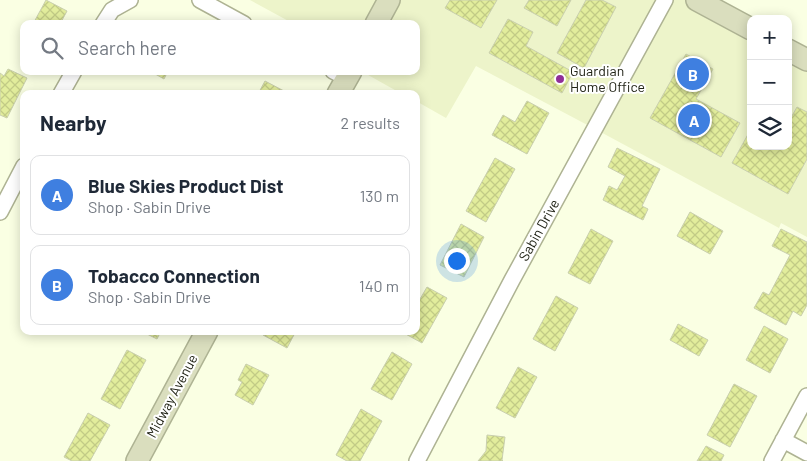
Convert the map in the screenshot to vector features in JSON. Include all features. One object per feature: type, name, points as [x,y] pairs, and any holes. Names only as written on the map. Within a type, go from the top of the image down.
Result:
[{"type":"street","points":[[106,20],[112,10],[130,0]]},
{"type":"street","points":[[200,0],[237,20]]},
{"type":"street","points":[[378,20],[389,0]]},
{"type":"street","name":"Sabin Drive","points":[[417,461],[517,271],[665,0]]},
{"type":"street","points":[[697,0],[747,27]]},
{"type":"street","points":[[792,52],[807,60]]},
{"type":"street","points":[[63,90],[72,75]]},
{"type":"street","points":[[0,212],[20,174]]},
{"type":"street","name":"Midway Avenue","points":[[137,461],[205,335]]},
{"type":"street","points":[[772,461],[807,396]]},
{"type":"street","points":[[783,440],[807,453]]},
{"type":"shaded area","points":[[250,0],[708,0],[747,26],[747,150],[792,150],[792,52],[807,60],[807,237],[781,223],[779,228],[476,66],[446,118],[420,103],[420,90],[395,90],[368,75],[420,75],[420,20],[287,20]]},
{"type":"building","points":[[46,0],[67,11],[62,20],[35,20]]},
{"type":"building","points":[[450,0],[497,0],[481,28],[445,8]]},
{"type":"building","points":[[529,0],[571,0],[557,26],[524,8]]},
{"type":"building","points":[[586,0],[602,0],[616,7],[584,68],[557,53]]},
{"type":"building","points":[[508,19],[533,32],[526,46],[573,72],[562,93],[489,53]]},
{"type":"building","points":[[686,54],[713,69],[696,99],[740,123],[721,157],[650,118]]},
{"type":"building","points":[[8,69],[27,78],[7,118],[0,115],[0,73],[4,76]]},
{"type":"building","points":[[157,75],[166,75],[164,79]]},
{"type":"building","points":[[265,81],[282,90],[260,90]]},
{"type":"building","points":[[527,101],[549,113],[527,154],[492,135],[503,115],[515,122]]},
{"type":"building","points":[[797,107],[807,112],[807,159],[788,194],[732,163],[747,136],[747,150],[792,150],[792,116]]},
{"type":"building","points":[[617,148],[660,169],[642,206],[648,209],[643,220],[603,200],[609,186],[617,190],[625,176],[608,167]]},
{"type":"building","points":[[495,158],[515,169],[486,222],[466,211]]},
{"type":"building","points":[[690,212],[723,231],[710,254],[677,236]]},
{"type":"building","points":[[461,224],[484,237],[464,277],[440,265]]},
{"type":"building","points":[[591,229],[613,241],[590,284],[568,273]]},
{"type":"building","points":[[781,229],[807,242],[807,305],[801,316],[793,311],[786,325],[754,308],[763,292],[769,295],[790,255],[772,246]]},
{"type":"building","points":[[427,287],[447,298],[422,343],[407,335],[420,335],[420,299]]},
{"type":"building","points":[[556,296],[578,308],[555,351],[533,339]]},
{"type":"building","points":[[678,324],[708,340],[699,356],[670,340]]},
{"type":"building","points":[[764,326],[788,339],[770,373],[746,360]]},
{"type":"building","points":[[149,335],[159,335],[157,339]]},
{"type":"building","points":[[263,335],[294,335],[287,348]]},
{"type":"building","points":[[127,350],[146,360],[120,409],[101,399]]},
{"type":"building","points":[[392,352],[412,364],[392,400],[371,389]]},
{"type":"building","points":[[246,364],[269,375],[253,405],[235,395],[242,382],[238,380]]},
{"type":"building","points":[[518,367],[537,377],[515,418],[496,408]]},
{"type":"building","points":[[734,384],[757,396],[730,447],[707,435]]},
{"type":"building","points":[[361,409],[382,421],[360,461],[347,461],[336,455]]},
{"type":"building","points":[[88,413],[110,425],[90,461],[72,461],[64,457]]},
{"type":"building","points":[[487,435],[505,437],[503,461],[478,461],[486,451]]},
{"type":"building","points":[[706,446],[724,455],[721,461],[697,461]]},
{"type":"place","name":"Tobacco Connection","points":[[693,74]]},
{"type":"place","name":"Guardian Home Office","points":[[560,79]]},
{"type":"place","name":"Blue Skies Product Dist","points":[[694,120]]}]
